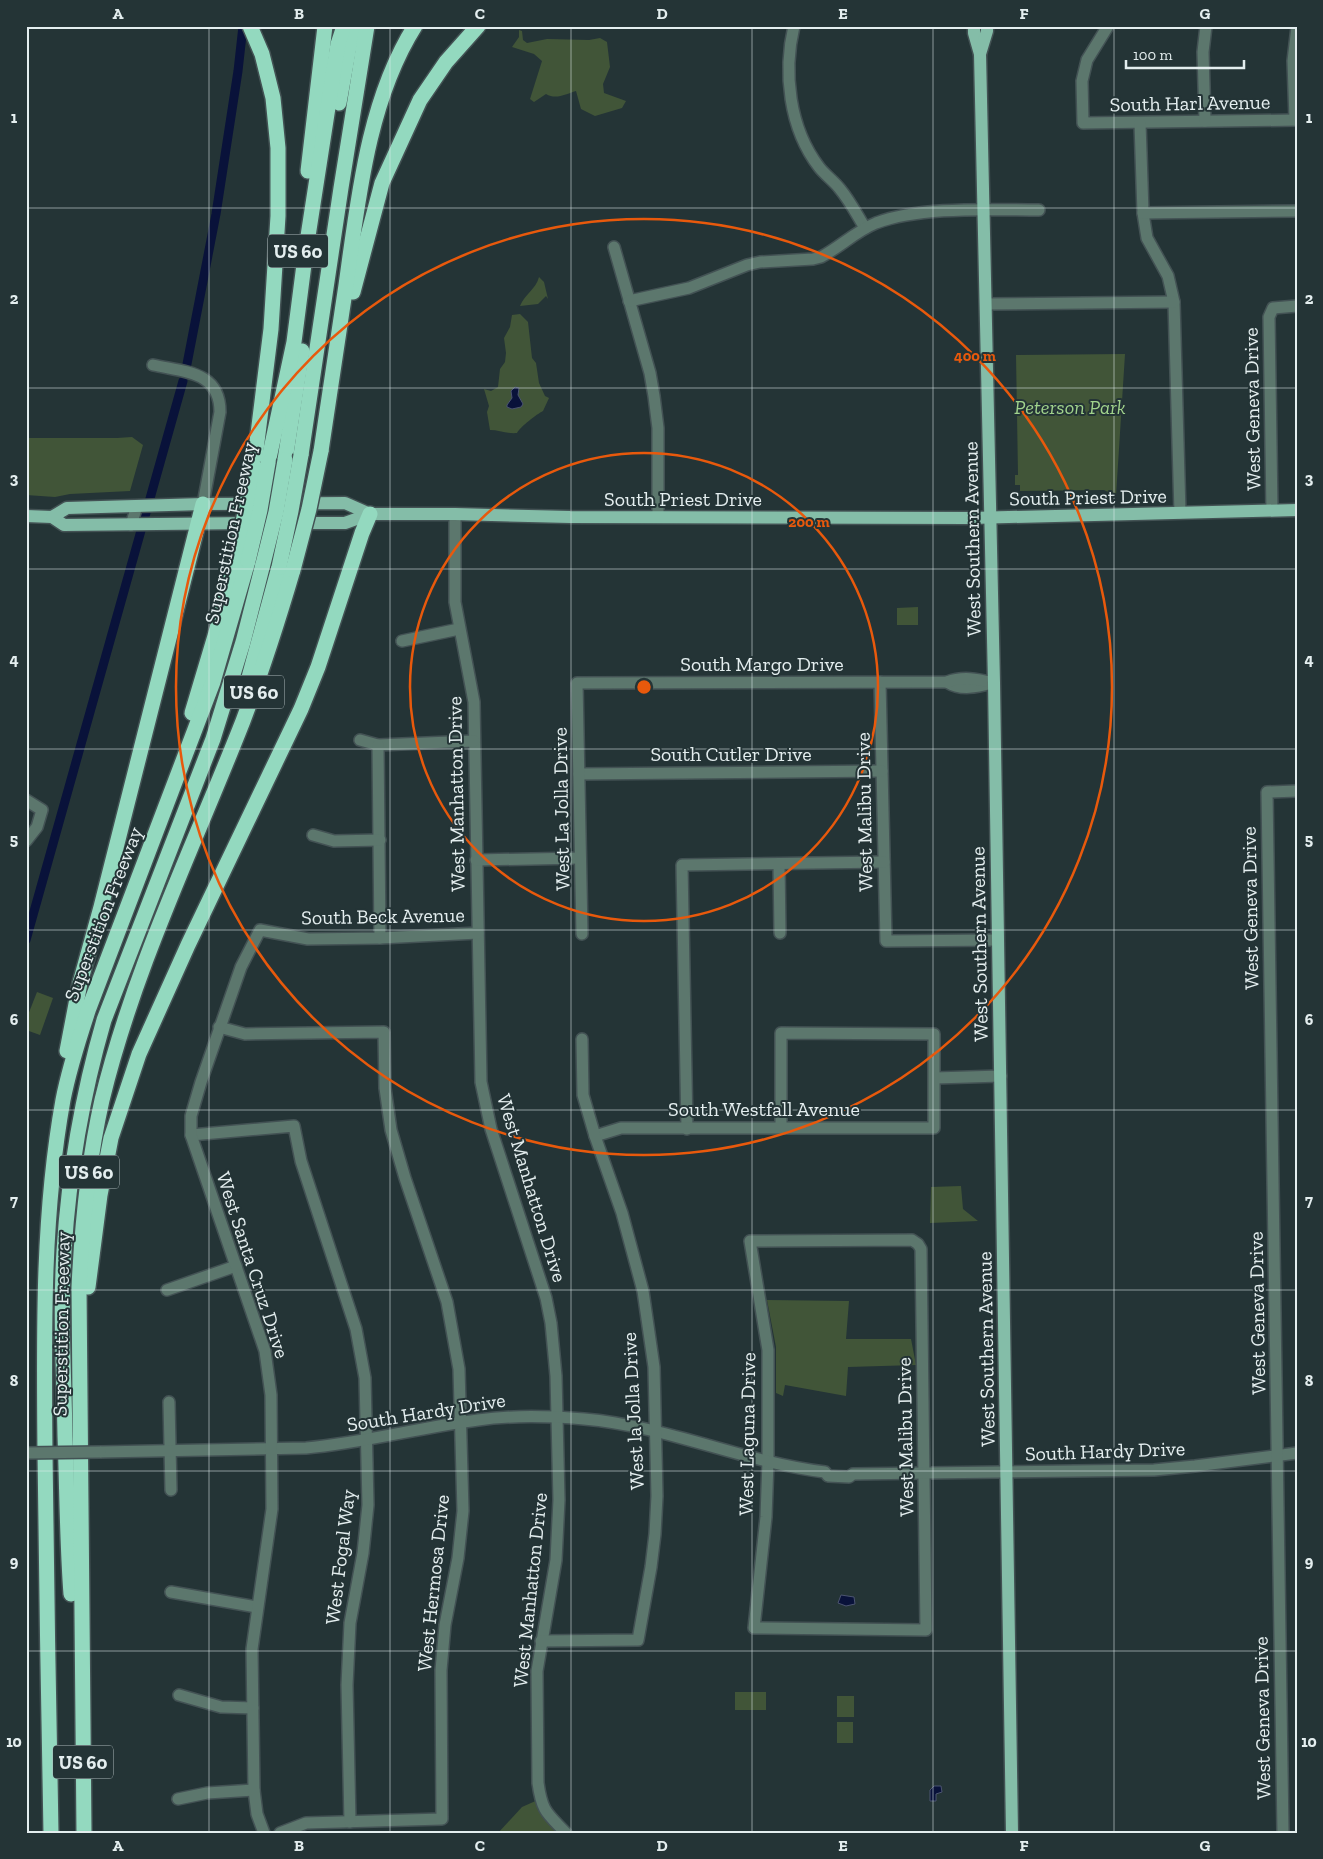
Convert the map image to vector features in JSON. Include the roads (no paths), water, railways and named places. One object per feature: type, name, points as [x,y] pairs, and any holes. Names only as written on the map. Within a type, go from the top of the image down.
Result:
[{"type":"highway","points":[[250,26],[262,54],[273,98],[278,148],[278,216],[261,465]]},
{"type":"highway","points":[[82,1690],[70,1572],[63,1316],[64,1252],[78,1127],[104,1020],[213,738],[243,642],[249,561],[276,512],[344,45],[344,26]]},
{"type":"highway","points":[[261,465],[294,342],[306,249],[344,45],[355,26]]},
{"type":"highway","points":[[286,569],[292,511],[334,240],[340,188],[367,26]]},
{"type":"highway","name":"US 60","points":[[332,376],[356,216],[374,126],[390,75],[415,26]]},
{"type":"highway","points":[[332,376],[382,183],[420,100],[446,62],[478,26]]},
{"type":"highway","name":"Superstition Freeway","points":[[51,1833],[46,1521],[45,1296],[49,1218],[63,1098],[88,1008],[213,682],[249,561],[260,510],[261,465],[291,312],[324,32]]},
{"type":"highway","name":"Superstition Freeway","points":[[84,1833],[79,1403],[80,1247],[95,1134],[132,996],[272,643],[286,569],[309,509],[332,376]]},
{"type":"highway","points":[[56,1147],[65,1061],[80,983],[203,504]]},
{"type":"highway","points":[[79,1403],[93,1243],[111,1138],[139,1054],[188,945],[301,709],[318,667],[370,514]]},
{"type":"main road","name":"West Southern Avenue","points":[[974,26],[980,54],[994,683],[1012,1833]]},
{"type":"main road","name":"West Southern Avenue","points":[[980,54],[987,26]]},
{"type":"main road","name":"South Priest Drive","points":[[52,517],[67,508],[203,504],[345,503],[370,514]]},
{"type":"main road","name":"South Priest Drive","points":[[26,516],[52,517],[64,525],[133,525],[345,523],[370,514],[570,517],[990,518],[1297,510]]},
{"type":"street","points":[[794,26],[790,49],[789,83],[791,99],[800,132],[819,167],[839,188],[864,228]]},
{"type":"street","name":"South Harl Avenue","points":[[1108,26],[1086,60],[1082,81],[1083,123],[1296,120]]},
{"type":"street","points":[[1205,121],[1204,52],[1206,26]]},
{"type":"street","points":[[1296,120],[1293,61],[1297,27]]},
{"type":"street","points":[[1140,123],[1143,213],[1147,238],[1168,276],[1174,302],[1180,514]]},
{"type":"street","points":[[629,301],[689,288],[746,265],[821,257],[864,228],[898,216],[912,213],[1039,210]]},
{"type":"street","points":[[1143,213],[1297,211]]},
{"type":"street","points":[[614,247],[650,373],[654,396],[658,428],[658,517]]},
{"type":"street","points":[[986,304],[1174,302]]},
{"type":"street","name":"West Geneva Drive","points":[[1272,511],[1269,318],[1273,308],[1297,306]]},
{"type":"street","points":[[153,365],[203,377],[216,390],[220,405],[203,504]]},
{"type":"street","points":[[133,525],[138,506]]},
{"type":"street","name":"West Manhatton Drive","points":[[455,514],[455,602],[474,702],[480,1066],[484,1103],[546,1298],[552,1323],[556,1376],[559,1500],[556,1560],[537,1671],[538,1783],[545,1812],[566,1833]]},
{"type":"street","points":[[402,641],[460,629]]},
{"type":"street","name":"South Margo Drive","points":[[577,683],[947,682],[957,678],[976,678],[994,683]]},
{"type":"street","name":"West Malibu Drive","points":[[880,682],[886,941],[997,940]]},
{"type":"street","name":"West La Jolla Drive","points":[[577,683],[582,934]]},
{"type":"street","points":[[360,740],[378,745],[474,741]]},
{"type":"street","points":[[378,745],[380,938]]},
{"type":"street","name":"South Cutler Drive","points":[[579,774],[882,772]]},
{"type":"street","name":"West Geneva Drive","points":[[1283,1833],[1267,792],[1297,791]]},
{"type":"street","points":[[26,800],[42,810],[37,827],[26,841]]},
{"type":"street","points":[[314,834],[334,841],[380,840]]},
{"type":"street","points":[[476,860],[580,858]]},
{"type":"street","points":[[686,1129],[682,865],[884,862]]},
{"type":"street","points":[[779,864],[780,933]]},
{"type":"street","name":"South Beck Avenue","points":[[260,930],[308,939],[380,938],[478,932]]},
{"type":"street","name":"West Santa Cruz Drive","points":[[260,930],[242,967],[219,1028],[191,1116],[191,1135],[265,1351],[271,1395],[272,1509],[252,1649],[254,1790],[257,1814],[264,1833]]},
{"type":"street","name":"West Hermosa Drive","points":[[219,1028],[245,1034],[384,1032],[385,1088],[391,1130],[405,1178],[447,1302],[458,1369],[463,1512],[458,1558],[445,1625],[442,1670],[442,1819],[350,1822]]},
{"type":"street","points":[[781,1128],[780,1033],[934,1034],[935,1078],[1001,1076]]},
{"type":"street","name":"West la Jolla Drive","points":[[541,1641],[638,1640],[656,1534],[654,1367],[643,1291],[622,1213],[583,1095],[582,1039]]},
{"type":"street","name":"South Westfall Avenue","points":[[595,1136],[622,1128],[934,1128],[935,1078]]},
{"type":"street","name":"West Fogal Way","points":[[191,1135],[294,1126],[301,1162],[356,1329],[365,1378],[368,1505],[363,1553],[350,1623],[347,1685],[350,1822]]},
{"type":"street","name":"West Malibu Drive","points":[[750,1240],[912,1240],[921,1249],[926,1630]]},
{"type":"street","name":"West Laguna Drive","points":[[750,1240],[768,1350],[768,1461],[763,1546],[754,1628],[926,1630]]},
{"type":"street","points":[[167,1290],[236,1266]]},
{"type":"street","points":[[169,1402],[171,1490]]},
{"type":"street","name":"South Hardy Drive","points":[[26,1453],[321,1447],[461,1422],[510,1417],[608,1422],[656,1431],[768,1461],[825,1472],[828,1469],[849,1470],[853,1474],[1154,1470],[1297,1453]]},
{"type":"street","points":[[172,1592],[257,1608]]},
{"type":"street","points":[[179,1695],[221,1707],[253,1708]]},
{"type":"street","points":[[178,1799],[207,1793],[254,1790]]},
{"type":"street","points":[[280,1833],[306,1823],[350,1822]]},
{"type":"waterway","points":[[187,364],[216,214],[243,26]]},
{"type":"waterway","points":[[26,940],[183,381]]},
{"type":"park label","name":"Peterson Park","points":[[1070,407]]}]
